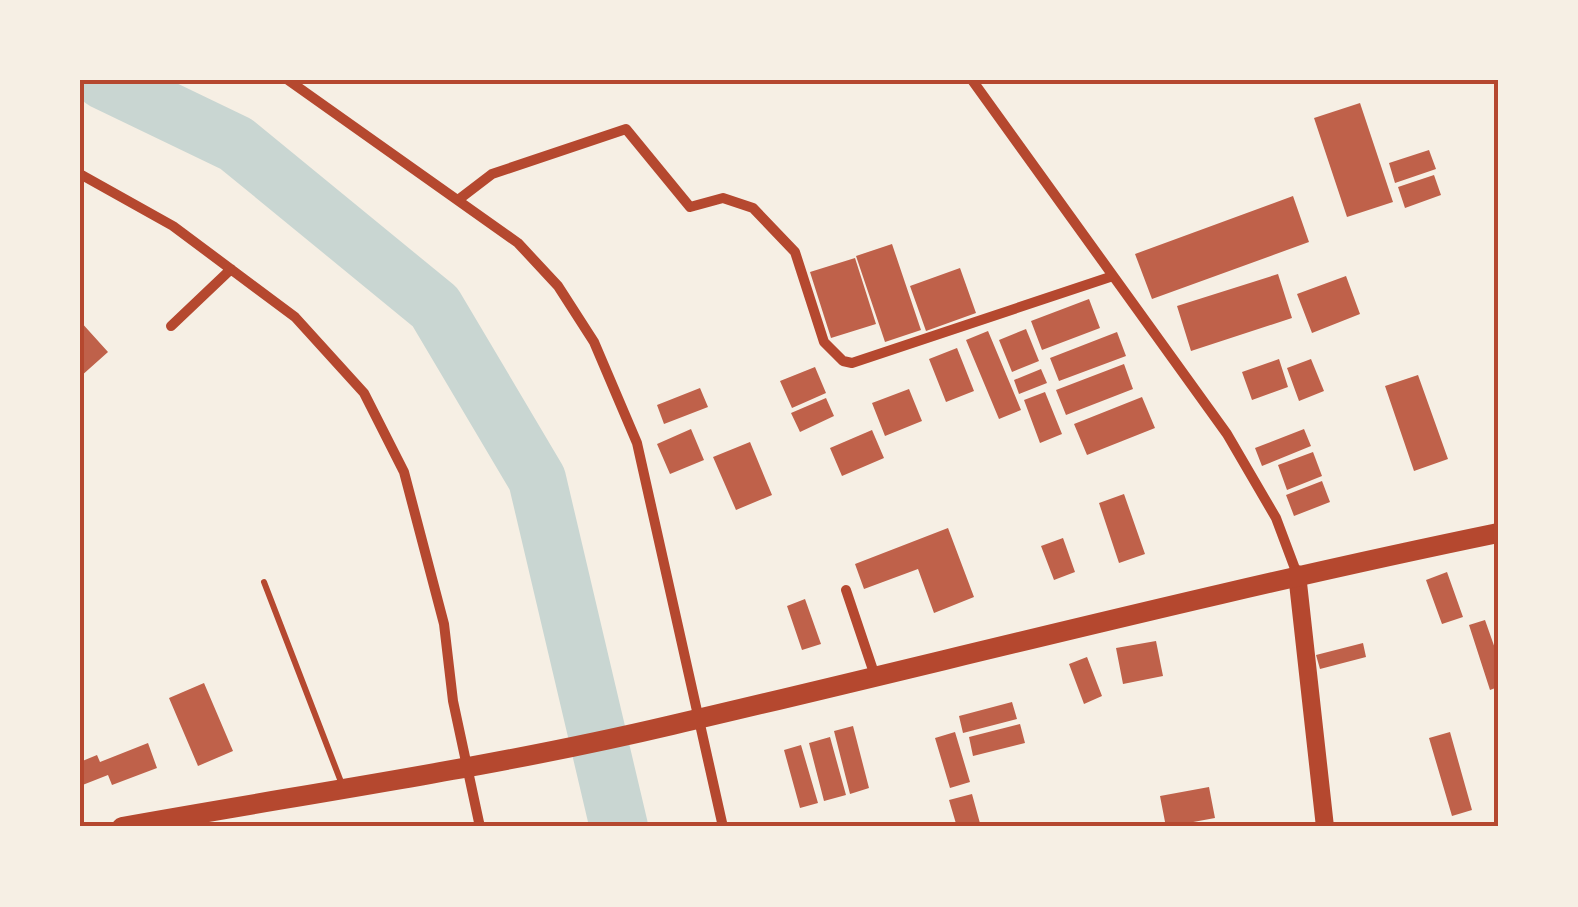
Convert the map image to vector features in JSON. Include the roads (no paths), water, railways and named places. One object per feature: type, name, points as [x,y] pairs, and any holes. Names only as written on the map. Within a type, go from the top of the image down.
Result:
[{"type":"main road","points":[[122,827],[473,768],[672,726],[1298,574],[1498,533]]},
{"type":"street","points":[[288,80],[518,243],[558,286],[594,342],[637,443],[723,827]]},
{"type":"street","points":[[972,80],[1227,434],[1276,518],[1298,574],[1324,827]]},
{"type":"street","points":[[458,200],[492,174],[626,129],[690,207],[723,198],[754,208],[795,252],[824,342],[842,361],[852,363],[1113,276]]},
{"type":"street","points":[[80,174],[173,226],[295,318],[364,393],[404,472],[444,624],[453,701],[473,768],[480,827]]},
{"type":"street","points":[[170,326],[231,269]]},
{"type":"street","points":[[846,590],[876,677]]},
{"type":"lane","points":[[264,582],[344,788]]},
{"type":"waterway","points":[[103,80],[236,144],[435,307],[537,479],[619,827]]}]
